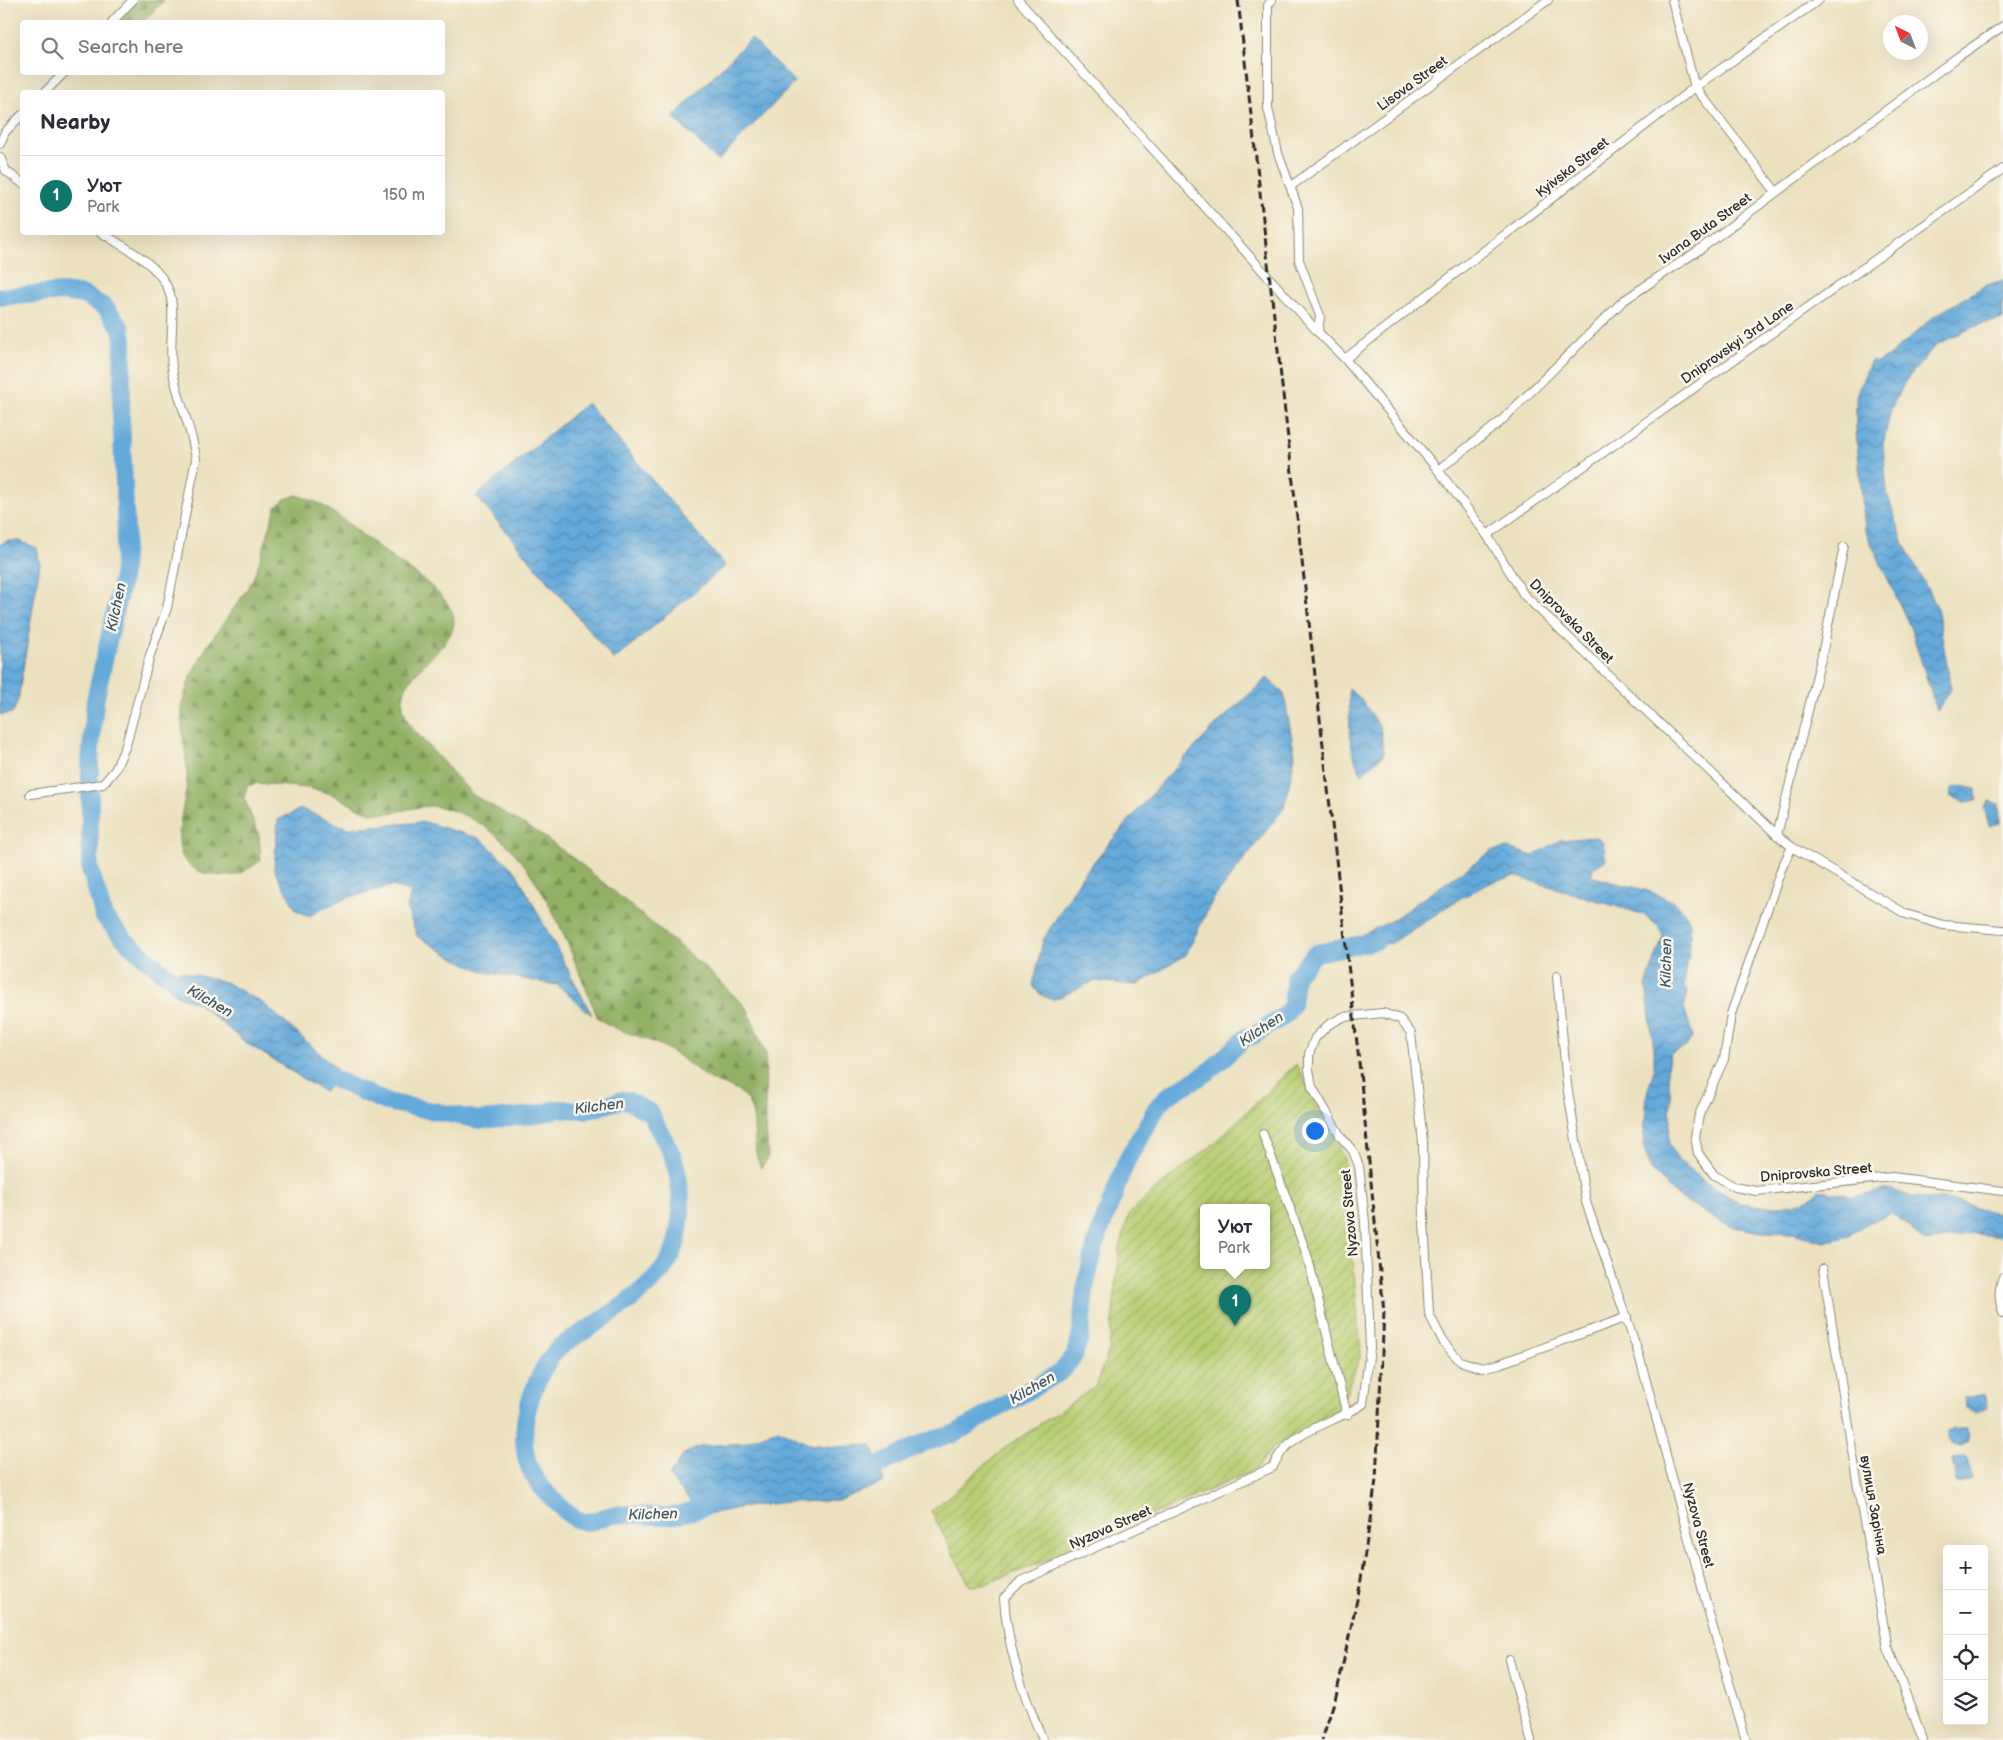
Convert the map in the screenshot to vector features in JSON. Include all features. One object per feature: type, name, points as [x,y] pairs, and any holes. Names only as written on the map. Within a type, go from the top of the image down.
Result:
[{"type":"street","points":[[114,20],[133,0]]},
{"type":"street","name":"Dniprovska Street","points":[[1018,0],[1318,332],[1345,359],[1438,470],[1487,535],[1524,595],[1777,835],[1792,847],[1906,914],[1943,925],[2003,930]]},
{"type":"street","name":"Lisova Street","points":[[1291,186],[1548,0]]},
{"type":"street","points":[[1672,0],[1695,87],[1776,192]]},
{"type":"street","name":"Kyivska Street","points":[[1345,359],[1695,87],[1819,0]]},
{"type":"street","points":[[1270,3],[1268,108],[1278,152],[1298,208],[1299,260],[1320,316],[1318,332]]},
{"type":"street","name":"Ivana Buta Street","points":[[1438,470],[1499,423],[1623,301],[1699,250],[1959,56],[2003,26]]},
{"type":"street","points":[[47,90],[62,75]]},
{"type":"street","points":[[0,144],[5,132],[20,117]]},
{"type":"street","points":[[0,157],[6,171],[20,182]]},
{"type":"street","name":"Dniprovskyi 3rd Lane","points":[[1487,535],[2003,169]]},
{"type":"street","points":[[30,794],[103,784],[115,770],[126,744],[150,656],[167,608],[196,459],[193,434],[179,400],[172,366],[171,298],[164,281],[142,258],[105,235]]},
{"type":"street","points":[[1777,835],[1822,655],[1844,546]]},
{"type":"street","name":"Dniprovska Street","points":[[1792,847],[1782,867],[1731,1014],[1724,1059],[1699,1114],[1695,1137],[1698,1153],[1714,1175],[1735,1187],[1756,1191],[1892,1178],[2003,1191]]},
{"type":"street","name":"Nyzova Street","points":[[1557,976],[1567,1085],[1586,1202],[1627,1317],[1746,1740]]},
{"type":"street","name":"Nyzova Street","points":[[1043,1740],[1033,1718],[1014,1657],[1006,1625],[1004,1598],[1021,1581],[1273,1467],[1277,1456],[1291,1440],[1347,1414],[1362,1404],[1370,1348],[1365,1222],[1359,1166],[1353,1151],[1341,1137],[1312,1087],[1309,1069],[1309,1054],[1315,1038],[1328,1025],[1343,1017],[1383,1013],[1400,1019],[1411,1034],[1423,1142],[1424,1221],[1430,1314],[1444,1343],[1460,1361],[1482,1368],[1499,1364],[1627,1317]]},
{"type":"street","points":[[1263,1134],[1307,1255],[1347,1414]]},
{"type":"street","name":"вулиця Зарічна","points":[[1823,1269],[1858,1490],[1888,1648],[1923,1740]]},
{"type":"street","points":[[2003,1277],[1999,1288],[1999,1302],[2003,1313]]},
{"type":"street","points":[[1509,1660],[1531,1740]]},
{"type":"green space","points":[[139,0],[164,0],[145,20],[120,20]]},
{"type":"green space","points":[[297,495],[319,504],[340,517],[425,581],[448,604],[453,613],[454,622],[450,635],[409,682],[404,695],[404,711],[412,728],[473,795],[539,833],[582,865],[703,966],[747,1008],[766,1055],[765,1107],[768,1158],[761,1168],[756,1151],[753,1117],[745,1097],[736,1090],[712,1080],[664,1047],[622,1031],[598,1018],[559,924],[543,894],[524,865],[502,841],[476,821],[434,806],[388,813],[369,812],[320,791],[257,783],[247,786],[244,798],[259,835],[261,860],[243,872],[226,876],[194,869],[185,860],[180,849],[179,836],[187,779],[182,726],[185,693],[190,678],[205,650],[253,579],[276,507],[285,499]]},
{"type":"green space","points":[[1296,1064],[1344,1158],[1361,1355],[1340,1408],[1272,1448],[1255,1470],[1058,1556],[983,1585],[970,1586],[931,1511],[1006,1447],[1095,1387],[1109,1350],[1120,1248],[1129,1214],[1153,1191],[1210,1147]]},
{"type":"water","points":[[751,38],[795,82],[718,161],[673,117]]},
{"type":"water","points":[[2003,280],[2003,319],[1978,325],[1936,345],[1906,380],[1891,409],[1883,445],[1887,493],[1904,544],[1937,607],[1951,689],[1937,711],[1911,629],[1865,530],[1856,433],[1856,396],[1871,360],[1877,362],[1889,356],[1933,317],[1984,286]]},
{"type":"water","points":[[587,403],[725,566],[614,660],[476,496]]},
{"type":"water","points":[[7,541],[20,541],[37,548],[40,564],[18,700],[13,713],[0,715],[0,544]]},
{"type":"water","points":[[1267,678],[1284,694],[1295,756],[1284,808],[1212,901],[1186,955],[1137,985],[1094,981],[1053,1000],[1041,995],[1033,986],[1043,940],[1084,873],[1162,782],[1217,724]]},
{"type":"water","points":[[1349,689],[1361,699],[1380,727],[1384,754],[1362,774],[1357,765],[1352,744]]},
{"type":"water","points":[[1961,786],[1976,789],[1977,800],[1965,802],[1950,796],[1952,788]]},
{"type":"water","points":[[1989,801],[1999,804],[2000,823],[1989,826],[1984,808]]},
{"type":"water","points":[[301,809],[348,828],[425,822],[481,839],[516,872],[592,1015],[557,985],[485,972],[454,958],[417,936],[407,909],[411,891],[392,886],[347,898],[309,916],[296,910],[274,869],[278,820]]},
{"type":"water","points":[[1597,837],[1603,843],[1606,860],[1593,868],[1591,876],[1644,890],[1671,901],[1681,908],[1688,918],[1690,925],[1690,942],[1684,987],[1688,992],[1684,1007],[1693,1036],[1686,1047],[1671,1053],[1667,1067],[1671,1099],[1669,1144],[1678,1160],[1708,1184],[1740,1203],[1770,1207],[1794,1204],[1811,1198],[1819,1190],[1842,1193],[1851,1197],[1890,1189],[1911,1197],[1955,1200],[1997,1214],[2003,1213],[2003,1237],[1976,1234],[1925,1241],[1891,1212],[1863,1226],[1850,1236],[1824,1242],[1793,1233],[1762,1232],[1734,1227],[1721,1222],[1677,1196],[1651,1170],[1643,1146],[1647,1093],[1654,1070],[1654,1050],[1646,985],[1663,936],[1659,927],[1645,915],[1515,876],[1494,881],[1459,899],[1392,943],[1367,946],[1354,953],[1352,945],[1358,937],[1389,922],[1492,851],[1508,848],[1533,856],[1560,840]]},
{"type":"water","points":[[180,971],[225,982],[264,1004],[335,1067],[336,1080],[324,1092],[246,1043],[198,1003],[176,995],[164,981],[165,974]]},
{"type":"water","points":[[1984,1394],[1988,1408],[1976,1412],[1966,1408],[1964,1398]]},
{"type":"water","points":[[778,1429],[809,1444],[835,1447],[872,1445],[884,1482],[837,1501],[788,1502],[738,1508],[699,1516],[697,1509],[669,1477],[684,1454],[702,1446],[743,1443]]},
{"type":"water","points":[[1952,1429],[1966,1429],[1969,1442],[1961,1446],[1951,1443],[1947,1432]]},
{"type":"water","points":[[1967,1456],[1971,1480],[1956,1483],[1952,1459]]},
{"type":"waterway","name":"Kilchen","points":[[0,297],[63,292],[83,295],[105,307],[121,328],[123,341],[121,415],[126,532],[122,580],[95,701],[90,761],[90,869],[104,917],[128,943],[165,974],[185,987]]},
{"type":"waterway","name":"Kilchen","points":[[858,1472],[871,1470],[923,1443],[954,1434],[1062,1371],[1074,1356],[1080,1338],[1085,1288],[1096,1242],[1126,1162],[1157,1107],[1167,1096],[1207,1073],[1246,1037],[1253,1036],[1285,1015],[1292,1005],[1295,976],[1316,953],[1376,941]]},
{"type":"waterway","name":"Kilchen","points":[[316,1066],[336,1080],[386,1102],[480,1120],[535,1115],[558,1109],[589,1110],[622,1100],[628,1101],[651,1113],[671,1151],[678,1176],[681,1209],[680,1225],[674,1250],[666,1265],[640,1293],[607,1317],[559,1347],[550,1358],[536,1385],[526,1415],[524,1431],[527,1460],[531,1471],[545,1491],[566,1512],[585,1522],[622,1514],[675,1515],[718,1502]]},
{"type":"railway","points":[[1238,0],[1358,1052],[1384,1312],[1376,1480],[1360,1586],[1336,1696],[1322,1740]]},
{"type":"place","name":"Уют","points":[[1235,1326]]}]
